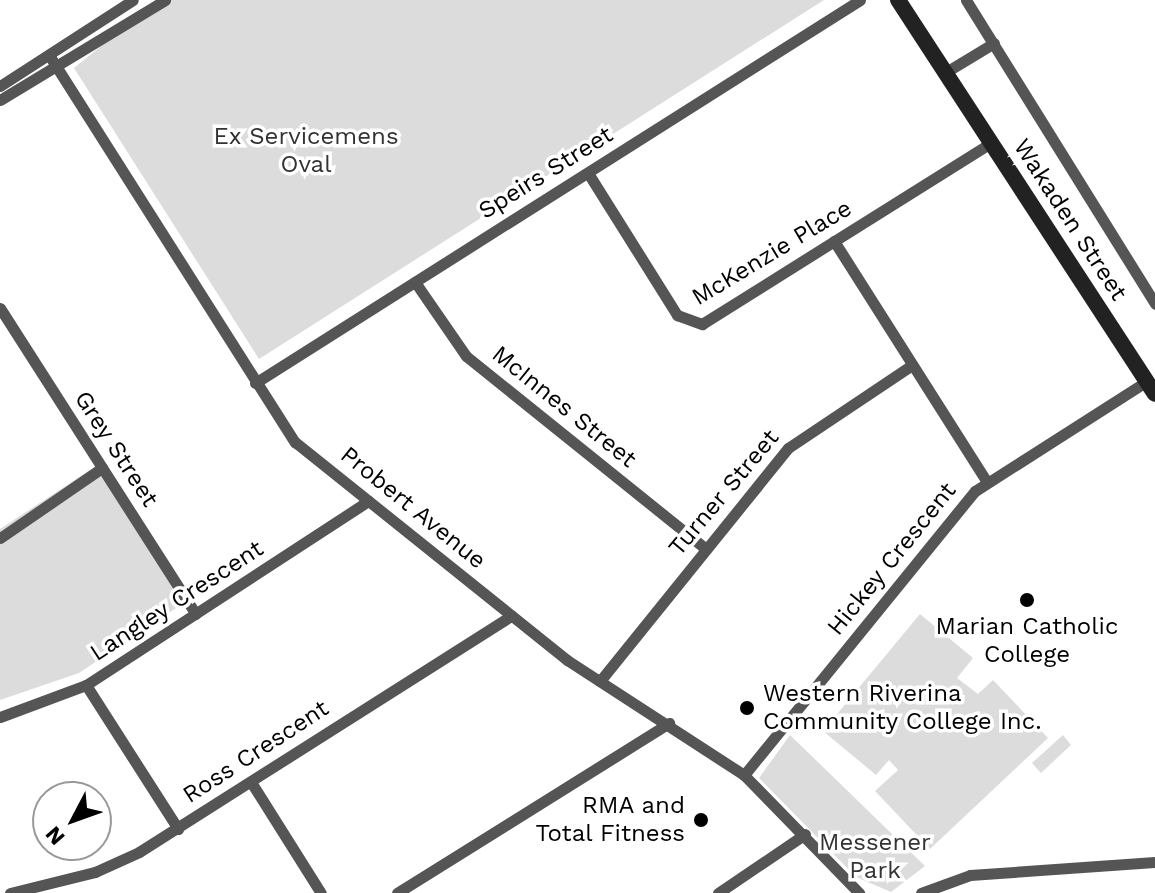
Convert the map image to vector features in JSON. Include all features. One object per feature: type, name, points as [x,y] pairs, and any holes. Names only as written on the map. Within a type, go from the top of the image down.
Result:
[{"type":"main road","name":"Wakaden Street","points":[[898,0],[1151,388]]},
{"type":"street","points":[[0,100],[133,0]]},
{"type":"street","points":[[0,86],[165,0]]},
{"type":"street","name":"Speirs Street","points":[[255,383],[860,0]]},
{"type":"street","name":"Wakaden Street","points":[[966,0],[1155,304]]},
{"type":"street","points":[[946,72],[994,43]]},
{"type":"street","name":"Probert Avenue","points":[[52,61],[295,442],[511,616],[600,681],[669,723],[744,775],[805,834],[859,893]]},
{"type":"street","name":"McKenzie Place","points":[[588,173],[672,308],[693,324],[991,143]]},
{"type":"street","points":[[834,241],[987,482]]},
{"type":"street","name":"McInnes Street","points":[[415,282],[466,356],[705,548]]},
{"type":"street","name":"Grey Street","points":[[0,308],[196,614]]},
{"type":"street","name":"Turner Street","points":[[600,681],[788,448],[912,365]]},
{"type":"street","name":"Hickey Crescent","points":[[744,775],[987,482],[1151,388]]},
{"type":"street","points":[[0,538],[102,468]]},
{"type":"street","name":"Langley Crescent","points":[[0,717],[86,685],[368,501]]},
{"type":"street","name":"Ross Crescent","points":[[10,893],[95,872],[178,829],[511,616]]},
{"type":"street","points":[[86,685],[178,829]]},
{"type":"street","points":[[397,893],[669,723]]},
{"type":"street","points":[[251,782],[321,893]]},
{"type":"street","points":[[718,893],[805,834]]},
{"type":"street","points":[[921,893],[970,875],[1155,862]]},
{"type":"green space","name":"Ex Servicemens Oval","points":[[158,0],[824,0],[259,359],[74,68]]},
{"type":"green space","points":[[99,464],[185,602],[79,673],[0,700],[0,529]]},
{"type":"green space","points":[[920,614],[973,658],[957,678],[978,694],[993,680],[1048,738],[930,849],[875,791],[898,770],[889,760],[876,775],[823,731]]},
{"type":"green space","name":"Messener Park","points":[[790,735],[925,866],[891,892],[856,877],[759,778]]},
{"type":"green space","points":[[1063,735],[1071,745],[1041,773],[1032,763]]},
{"type":"place","name":"Marian Catholic College","points":[[1027,600]]},
{"type":"place","name":"Western Riverina Community College Inc.","points":[[747,708]]},
{"type":"place","name":"RMA and Total Fitness","points":[[701,820]]}]
